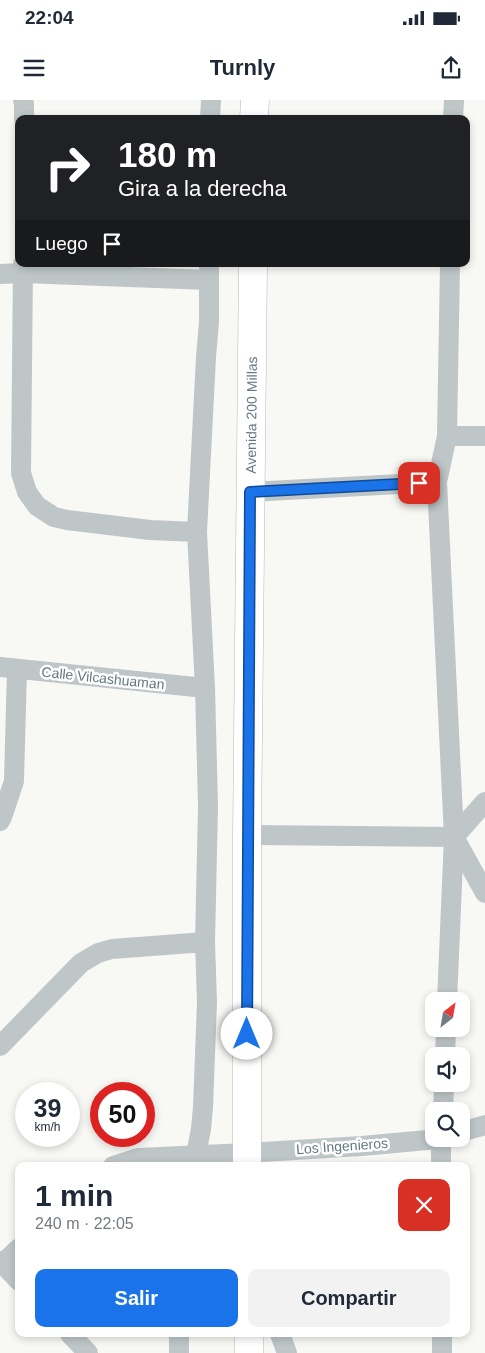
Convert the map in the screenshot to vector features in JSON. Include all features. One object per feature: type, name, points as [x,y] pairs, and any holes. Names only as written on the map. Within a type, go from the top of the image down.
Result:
[{"type":"main road","points":[[254,115],[255,100]]},
{"type":"main road","name":"Avenida 200 Millas","points":[[247,1160],[247,835],[253,267]]},
{"type":"main road","points":[[249,1337],[249,1353]]},
{"type":"street","points":[[23,100],[24,115]]},
{"type":"street","points":[[210,115],[211,100]]},
{"type":"street","points":[[453,115],[454,100]]},
{"type":"street","points":[[447,992],[454,837],[438,482],[447,436],[450,267]]},
{"type":"street","points":[[23,268],[21,473],[27,492],[37,506],[54,517],[150,530],[196,532]]},
{"type":"street","points":[[0,274],[23,268],[209,272],[209,322],[196,532],[206,688],[208,806],[205,942],[207,1002],[203,1107],[201,1129],[194,1161]]},
{"type":"street","points":[[447,436],[485,436]]},
{"type":"street","points":[[250,492],[438,482]]},
{"type":"street","points":[[0,821],[14,781],[9,668]]},
{"type":"street","name":"Calle Vilcashuaman","points":[[9,668],[206,688]]},
{"type":"street","points":[[247,835],[454,837],[485,802]]},
{"type":"street","points":[[454,837],[485,893]]},
{"type":"street","points":[[0,1046],[81,964],[98,953],[112,949],[205,942]]},
{"type":"street","points":[[470,1129],[485,1125]]},
{"type":"street","name":"Los Ingenieros","points":[[126,1162],[138,1158],[194,1161],[247,1160],[425,1140]]},
{"type":"street","points":[[440,1147],[441,1162]]},
{"type":"street","points":[[15,1252],[1,1264],[15,1277]]},
{"type":"street","points":[[73,1337],[88,1353]]},
{"type":"street","points":[[179,1337],[179,1353]]},
{"type":"street","points":[[281,1337],[286,1353]]},
{"type":"street","points":[[442,1337],[442,1353]]},
{"type":"route","points":[[247,1034],[250,492],[419,483]]}]
